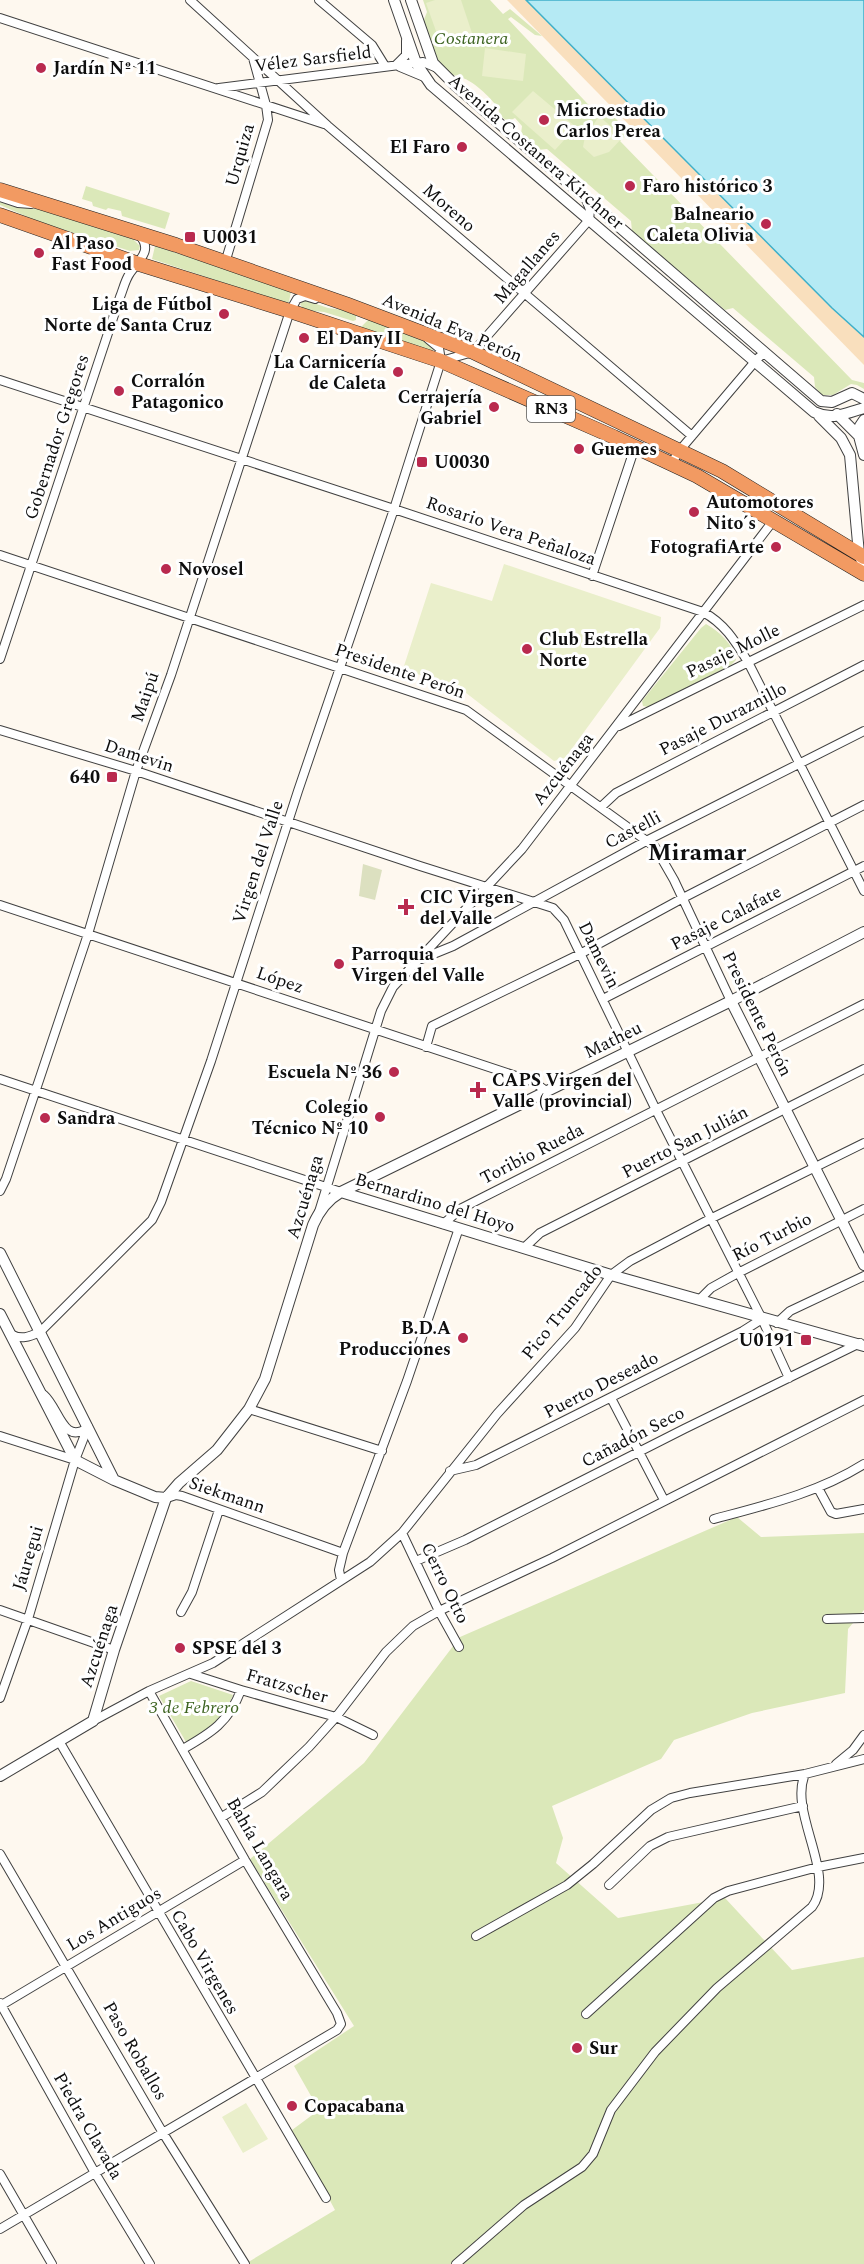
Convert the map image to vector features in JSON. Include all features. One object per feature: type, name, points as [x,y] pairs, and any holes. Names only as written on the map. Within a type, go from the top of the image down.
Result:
[{"type":"highway","name":"Avenida Eva Perón","points":[[0,190],[135,232],[346,304],[473,352],[722,471],[863,564]]},
{"type":"highway","name":"Avenida Eva Perón","points":[[0,215],[139,264],[290,311],[441,362],[671,464],[706,481],[820,548],[833,549],[863,564]]},
{"type":"highway","points":[[310,318],[322,315],[356,325],[360,323],[362,316],[360,309]]},
{"type":"street","name":"Moreno","points":[[190,0],[328,126],[692,436]]},
{"type":"street","points":[[199,8],[206,0]]},
{"type":"street","points":[[320,0],[372,45],[385,66]]},
{"type":"street","name":"Avenida Costanera Kirchner","points":[[394,0],[416,63],[424,77],[814,412],[824,417],[840,417]]},
{"type":"street","name":"Avenida Costanera Kirchner","points":[[411,0],[437,69],[840,417],[859,436]]},
{"type":"street","name":"Vélez Sarsfield","points":[[0,18],[328,126]]},
{"type":"street","points":[[405,32],[406,56],[396,65],[424,77]]},
{"type":"street","points":[[416,63],[424,51],[424,37]]},
{"type":"street","name":"Urquiza","points":[[225,263],[266,130],[267,105],[252,56]]},
{"type":"street","points":[[416,63],[429,63],[437,69]]},
{"type":"street","name":"Vélez Sarsfield","points":[[215,89],[416,63]]},
{"type":"street","points":[[499,143],[508,132]]},
{"type":"street","points":[[0,197],[18,203],[43,203]]},
{"type":"street","points":[[586,199],[590,210],[590,220]]},
{"type":"street","name":"Magallanes","points":[[473,352],[590,220]]},
{"type":"street","name":"Gobernador Gregores","points":[[0,658],[120,297],[129,274],[146,252],[144,240],[135,232]]},
{"type":"street","points":[[290,311],[297,298],[305,296],[334,307],[342,307],[346,304]]},
{"type":"street","name":"Maipú","points":[[0,1191],[87,934],[136,771],[290,311]]},
{"type":"street","points":[[396,322],[440,348],[441,362],[473,352]]},
{"type":"street","points":[[671,464],[680,450],[761,355],[769,356]]},
{"type":"street","name":"Virgen del Valle","points":[[40,1332],[152,1220],[161,1202],[394,509],[441,362]]},
{"type":"street","name":"Rosario Vera Peñaloza","points":[[0,380],[703,612],[717,620],[748,662],[864,891]]},
{"type":"street","points":[[820,401],[832,402],[852,393],[864,399]]},
{"type":"street","points":[[840,417],[864,408]]},
{"type":"street","points":[[814,412],[841,438],[850,455],[863,564]]},
{"type":"street","points":[[864,420],[860,426],[859,436],[864,455]]},
{"type":"street","points":[[592,576],[635,447]]},
{"type":"street","name":"Azcuénaga","points":[[93,1721],[114,1650],[166,1498],[217,1450],[249,1409],[265,1379],[386,999],[393,987],[522,849],[773,521]]},
{"type":"street","name":"Presidente Perón","points":[[0,555],[466,710],[648,840],[660,855],[683,898],[759,1058],[864,1265]]},
{"type":"street","name":"Pasaje Molle","points":[[616,727],[864,606]]},
{"type":"street","name":"Pasaje Duraznillo","points":[[601,807],[616,793],[864,665]]},
{"type":"street","name":"Damevin","points":[[0,730],[136,771],[288,823],[553,908],[558,913],[603,999],[789,1378]]},
{"type":"street","name":"Castelli","points":[[418,960],[453,946],[648,840],[864,731]]},
{"type":"street","points":[[426,1047],[432,1026],[580,954],[864,805]]},
{"type":"street","name":"Pasaje Calafate","points":[[603,999],[864,866]]},
{"type":"street","name":"López","points":[[0,904],[534,1082],[546,1091]]},
{"type":"street","name":"Matheu","points":[[318,1215],[328,1202],[341,1192],[731,1001],[864,932]]},
{"type":"street","name":"Toribio Rueda","points":[[443,1224],[462,1208],[864,1004]]},
{"type":"street","name":"Puerto San Julián","points":[[525,1247],[540,1233],[864,1069]]},
{"type":"street","name":"Bernardino del Hoyo","points":[[0,1079],[443,1224],[762,1319],[862,1344]]},
{"type":"street","name":"Pico Truncado","points":[[93,1721],[229,1654],[370,1562],[402,1533],[497,1414],[575,1328],[610,1275],[630,1261],[710,1219],[864,1143]]},
{"type":"street","name":"Río Turbio","points":[[699,1300],[711,1288],[738,1273],[864,1209]]},
{"type":"street","points":[[341,1580],[339,1570],[343,1553],[382,1451],[459,1228]]},
{"type":"street","points":[[1,1257],[114,1480]]},
{"type":"street","points":[[777,1323],[790,1311],[864,1275]]},
{"type":"street","points":[[0,1314],[75,1460]]},
{"type":"street","name":"Puerto Deseado","points":[[450,1471],[476,1465],[743,1331],[762,1319]]},
{"type":"street","points":[[10,1334],[24,1338],[40,1332]]},
{"type":"street","name":"Cañadón Seco","points":[[416,1561],[465,1540],[639,1452],[862,1344]]},
{"type":"street","points":[[37,1388],[53,1404],[64,1427],[69,1431],[81,1432],[88,1427]]},
{"type":"street","points":[[611,1398],[664,1500]]},
{"type":"street","points":[[222,1817],[262,1792],[309,1748],[398,1639],[413,1626],[438,1611],[552,1558],[864,1400]]},
{"type":"street","points":[[249,1409],[382,1451]]},
{"type":"street","name":"Jáuregui","points":[[0,1698],[28,1619],[75,1460],[88,1427]]},
{"type":"street","name":"Siekmann","points":[[0,1436],[75,1460],[155,1497],[182,1496],[343,1553]]},
{"type":"street","points":[[714,1519],[793,1498],[863,1467]]},
{"type":"street","points":[[818,1488],[831,1512],[836,1514],[864,1509]]},
{"type":"street","points":[[181,1612],[192,1592],[219,1510]]},
{"type":"street","name":"Cerro Otto","points":[[402,1533],[438,1611],[459,1647]]},
{"type":"street","points":[[0,1610],[114,1650]]},
{"type":"street","points":[[827,1619],[864,1618]]},
{"type":"street","name":"Fratzscher","points":[[191,1674],[336,1717],[373,1735]]},
{"type":"street","points":[[183,1749],[222,1723],[234,1707],[241,1690]]},
{"type":"street","name":"Bahía Langara","points":[[149,1692],[245,1860],[337,2013],[341,2024],[337,2031],[255,2080]]},
{"type":"street","points":[[0,1776],[93,1721]]},
{"type":"street","points":[[836,1765],[853,1750],[864,1735]]},
{"type":"street","name":"Cabo Virgenes","points":[[59,1741],[326,2198]]},
{"type":"street","points":[[476,1935],[567,1885],[651,1810],[671,1798],[805,1774],[864,1759]]},
{"type":"street","points":[[456,2264],[524,2205],[589,2160],[611,2110],[655,2052],[717,1988],[812,1906],[819,1896],[818,1867],[802,1806],[801,1782],[805,1774]]},
{"type":"street","points":[[609,1885],[650,1846],[669,1837],[802,1806]]},
{"type":"street","name":"Paso Roballos","points":[[0,1854],[164,2133],[245,2264]]},
{"type":"street","points":[[586,2014],[714,1898],[728,1891],[818,1867],[864,1858]]},
{"type":"street","name":"Los Antiguos","points":[[0,2005],[245,1860]]},
{"type":"street","name":"Piedra Clavada","points":[[0,2005],[95,2173],[150,2264]]},
{"type":"street","points":[[0,2229],[255,2080]]},
{"type":"street","points":[[0,2175],[52,2264]]},
{"type":"green space","name":"Costanera","points":[[423,0],[490,0],[503,14],[510,9],[542,36],[535,35],[511,17],[508,19],[599,116],[607,109],[629,133],[620,141],[852,380],[864,383],[864,389],[851,384],[833,395],[822,395],[815,387],[814,377],[733,308],[725,310],[632,231],[631,221],[547,149],[537,150],[521,134],[522,126],[515,118],[509,121],[505,119],[481,89],[464,78],[451,75],[439,63],[423,22],[427,12]]},
{"type":"green space","points":[[435,0],[461,0],[473,36],[442,48],[426,3]]},
{"type":"green space","points":[[485,48],[526,54],[523,81],[482,76]]},
{"type":"green space","name":"Microestadio Carlos Perea","points":[[533,91],[576,127],[555,150],[512,112]]},
{"type":"green space","points":[[599,116],[623,137],[609,152],[594,157],[583,147],[586,131],[589,132]]},
{"type":"green space","points":[[86,186],[170,213],[165,229],[122,216],[121,211],[93,206],[92,202],[82,199]]},
{"type":"green space","points":[[0,202],[14,207],[38,209],[133,239],[140,246],[139,250],[130,251],[37,221],[0,205]]},
{"type":"green space","points":[[155,246],[291,291],[289,302],[285,303],[152,259]]},
{"type":"green space","points":[[305,300],[328,308],[350,311],[356,314],[356,320],[324,312],[304,310],[300,304]]},
{"type":"green space","points":[[370,318],[426,342],[432,346],[433,351],[359,329]]},
{"type":"green space","name":"Club Estrella Norte","points":[[504,564],[661,617],[660,628],[565,758],[554,761],[461,689],[403,669],[431,583],[492,601]]},
{"type":"green space","points":[[706,624],[725,639],[735,654],[736,660],[731,665],[648,707],[643,706],[642,701]]},
{"type":"green space","points":[[363,864],[382,870],[375,900],[359,896]]},
{"type":"green space","points":[[737,1517],[761,1537],[864,1533],[864,1610],[848,1629],[845,1693],[752,1713],[674,1740],[661,1759],[552,1806],[563,1838],[556,1863],[618,1918],[725,1898],[792,1970],[864,1957],[864,2264],[245,2264],[335,2210],[292,2130],[319,2110],[294,2066],[354,2026],[250,1859],[364,1763],[460,1637]]},
{"type":"green space","name":"3 de Febrero","points":[[191,1681],[233,1695],[225,1710],[214,1723],[186,1742],[159,1696]]},
{"type":"green space","points":[[246,2103],[268,2139],[243,2153],[222,2117]]},
{"type":"sand","name":"Balneario Caleta Olivia","points":[[507,0],[590,0],[864,280],[864,365]]},
{"type":"water","points":[[526,0],[864,0],[864,337],[832,308]]},
{"type":"place","name":"Jardín Nº 11","points":[[41,68]]},
{"type":"place","name":"Microestadio Carlos Perea","points":[[544,120]]},
{"type":"place","name":"El Faro","points":[[462,147]]},
{"type":"place","name":"Faro histórico 3","points":[[630,186]]},
{"type":"place","name":"Balneario Caleta Olivia","points":[[766,224]]},
{"type":"place","name":"U0031","points":[[190,237]]},
{"type":"place","name":"Al Paso Fast Food","points":[[39,253]]},
{"type":"place","name":"Liga de Fútbol Norte de Santa Cruz","points":[[224,314]]},
{"type":"place","name":"El Dany II","points":[[304,338]]},
{"type":"place","name":"La Carnicería de Caleta","points":[[398,372]]},
{"type":"place","name":"Corralón Patagonico","points":[[119,391]]},
{"type":"place","name":"Cerrajería Gabriel","points":[[494,407]]},
{"type":"place","name":"Guemes","points":[[579,449]]},
{"type":"place","name":"U0030","points":[[422,462]]},
{"type":"place","name":"Automotores Nito´s","points":[[694,512]]},
{"type":"place","name":"FotografiArte","points":[[776,547]]},
{"type":"place","name":"Novosel","points":[[166,569]]},
{"type":"place","name":"Club Estrella Norte","points":[[527,649]]},
{"type":"place","name":"640","points":[[112,777]]},
{"type":"place","name":"CIC Virgen del Valle","points":[[406,907]]},
{"type":"place","name":"Parroquia Virgen del Valle","points":[[339,964]]},
{"type":"place","name":"Escuela Nº 36","points":[[394,1072]]},
{"type":"place","name":"CAPS Virgen del Valle (provincial)","points":[[478,1090]]},
{"type":"place","name":"Colegio Técnico Nº 10","points":[[380,1117]]},
{"type":"place","name":"Sandra","points":[[45,1118]]},
{"type":"place","name":"B.D.A Producciones","points":[[463,1338]]},
{"type":"place","name":"U0191","points":[[806,1340]]},
{"type":"place","name":"SPSE del 3","points":[[180,1648]]},
{"type":"place","name":"Sur","points":[[577,2048]]},
{"type":"place","name":"Copacabana","points":[[292,2106]]},
{"type":"district","name":"Miramar","points":[[697,853]]}]
